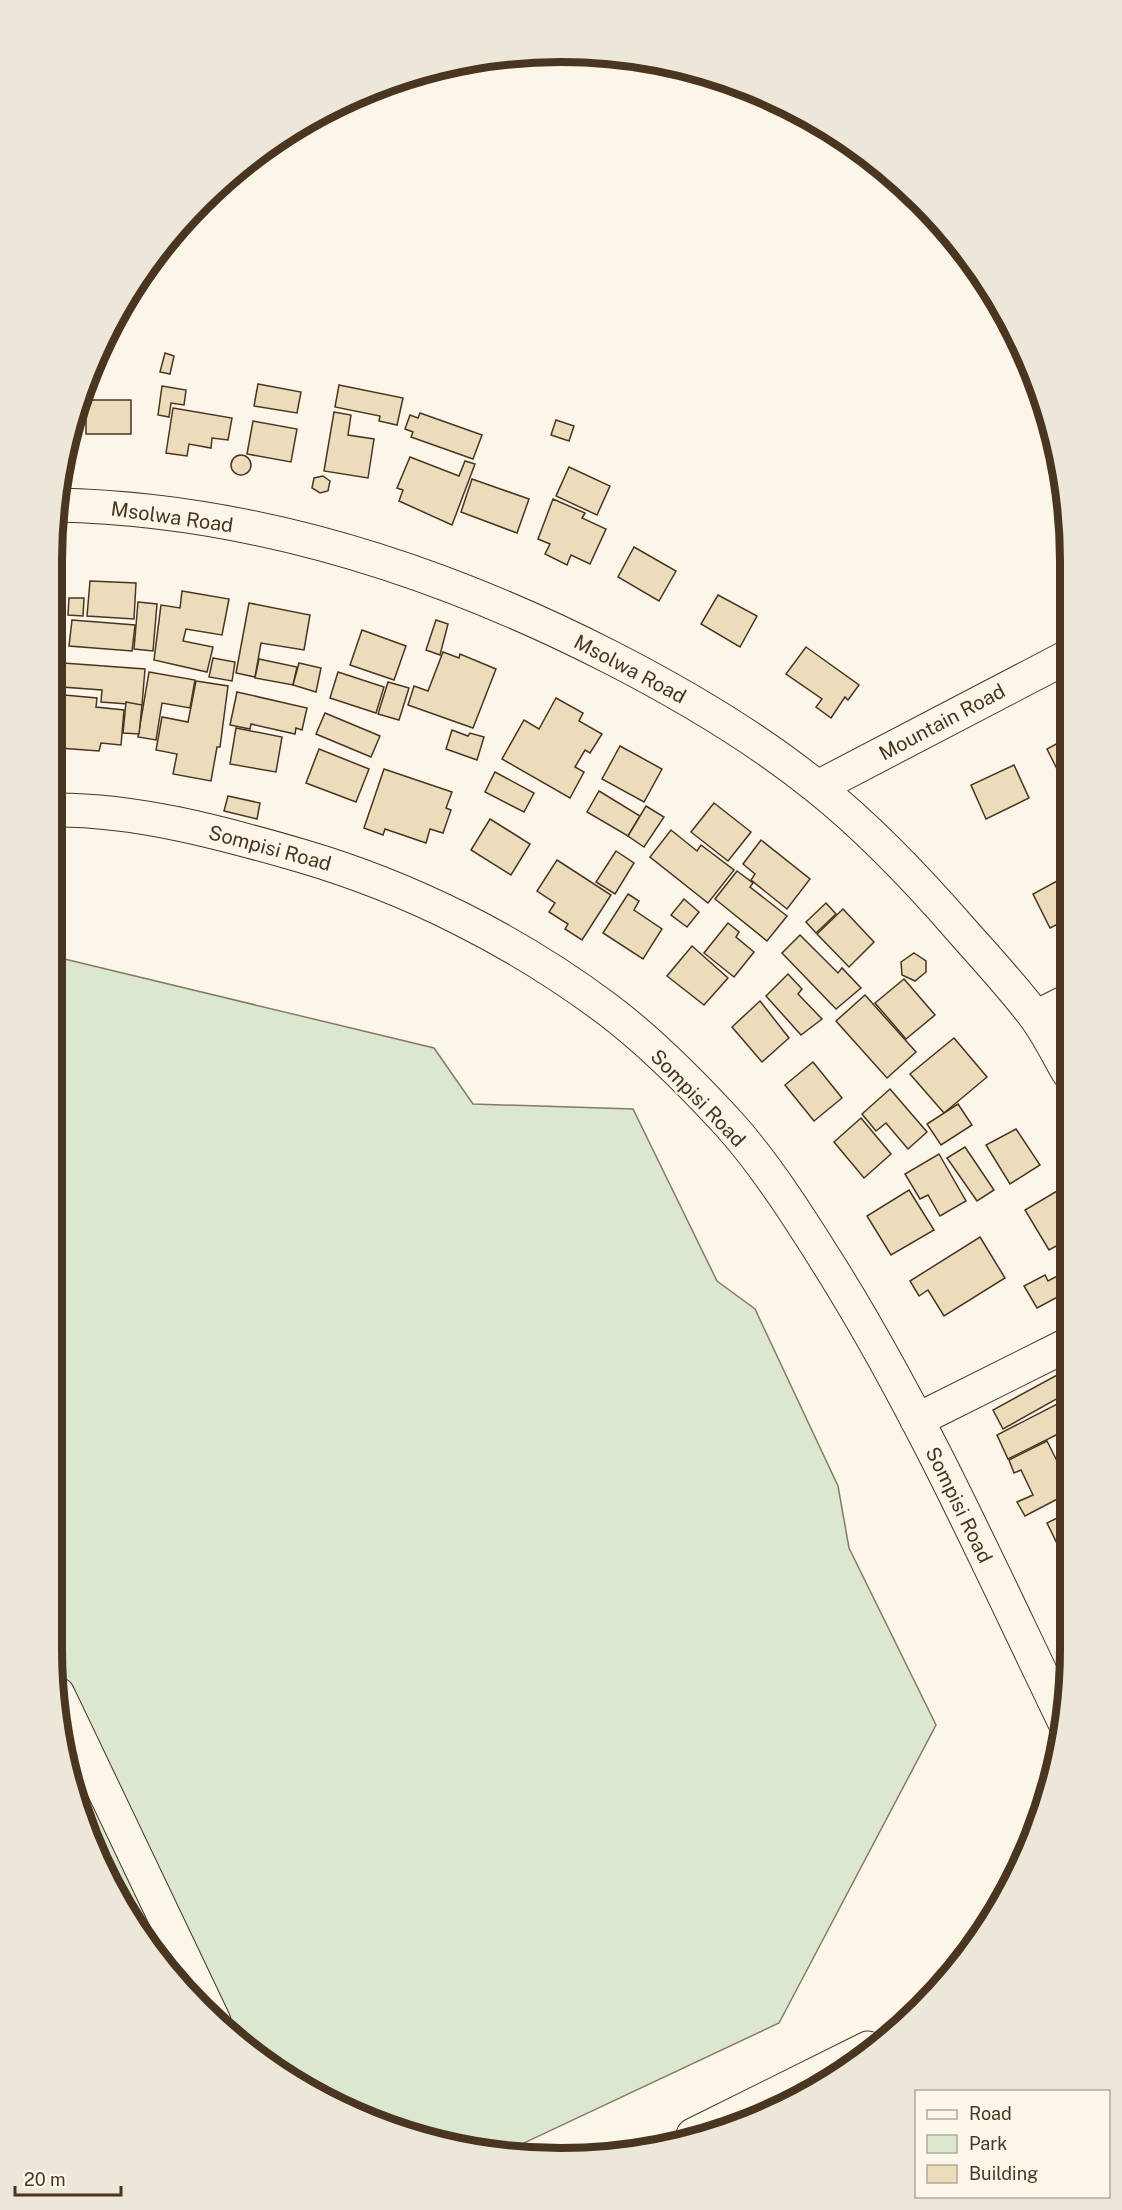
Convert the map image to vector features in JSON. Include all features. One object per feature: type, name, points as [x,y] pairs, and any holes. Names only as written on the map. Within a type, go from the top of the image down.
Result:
[{"type":"street","name":"Msolwa Road","points":[[65,506],[185,515],[291,536],[416,573],[542,622],[658,681],[755,741],[818,787],[893,855],[1036,1017],[1060,1058]]},
{"type":"street","name":"Mountain Road","points":[[818,787],[1060,661]]},
{"type":"street","name":"Sompisi Road","points":[[62,811],[153,820],[238,837],[337,866],[429,902],[522,952],[609,1010],[685,1079],[731,1127],[804,1225],[872,1334],[917,1420],[1057,1706]]},
{"type":"street","points":[[1036,1017],[1060,1005]]},
{"type":"street","points":[[917,1420],[1060,1348]]},
{"type":"street","points":[[66,1710],[202,1996]]},
{"type":"green space","points":[[62,958],[434,1048],[473,1104],[633,1109],[717,1281],[755,1309],[838,1486],[849,1548],[936,1725],[779,2023],[518,2146],[496,2144],[464,2139],[400,2122],[311,2082],[232,2025],[185,1978],[146,1927],[113,1870],[88,1810],[71,1746],[63,1682]]},
{"type":"building","points":[[165,353],[174,356],[170,374],[160,372]]},
{"type":"building","points":[[258,384],[301,392],[297,413],[254,406]]},
{"type":"building","points":[[339,385],[403,398],[397,425],[379,421],[380,416],[335,407]]},
{"type":"building","points":[[162,386],[186,390],[184,405],[171,403],[169,417],[158,415]]},
{"type":"building","points":[[88,400],[131,400],[131,434],[86,434]]},
{"type":"building","points":[[173,408],[232,418],[228,440],[212,438],[211,448],[189,444],[187,456],[166,453]]},
{"type":"building","points":[[334,412],[351,415],[348,435],[374,439],[368,478],[324,471]]},
{"type":"building","points":[[420,413],[482,435],[473,459],[411,437],[413,432],[405,429],[410,415],[418,418]]},
{"type":"building","points":[[556,420],[574,426],[569,441],[551,435]]},
{"type":"building","points":[[253,421],[297,429],[291,462],[247,454]]},
{"type":"building","points":[[237,455],[245,455],[251,461],[251,469],[245,475],[237,475],[231,469],[231,461]]},
{"type":"building","points":[[410,457],[459,476],[465,461],[475,464],[452,525],[399,501],[403,490],[397,488]]},
{"type":"building","points":[[569,467],[610,486],[597,515],[556,496]]},
{"type":"building","points":[[323,476],[330,481],[328,491],[320,493],[312,488],[314,478]]},
{"type":"building","points":[[472,479],[529,499],[517,533],[461,512]]},
{"type":"building","points":[[553,499],[585,513],[582,518],[606,529],[590,564],[571,555],[567,565],[545,554],[550,544],[538,539]]},
{"type":"building","points":[[634,547],[676,571],[659,601],[618,577]]},
{"type":"building","points":[[90,581],[136,583],[134,619],[87,616]]},
{"type":"building","points":[[182,591],[229,599],[222,635],[186,629],[183,641],[213,647],[207,672],[154,660],[161,605],[180,608]]},
{"type":"building","points":[[718,595],[757,616],[740,647],[701,624]]},
{"type":"building","points":[[69,598],[84,598],[83,616],[68,615]]},
{"type":"building","points":[[138,602],[157,604],[153,651],[134,649]]},
{"type":"building","points":[[249,603],[310,615],[304,650],[261,643],[255,677],[236,673]]},
{"type":"building","points":[[72,620],[135,625],[132,651],[69,646]]},
{"type":"building","points":[[436,620],[448,624],[440,655],[426,650]]},
{"type":"building","points":[[362,630],[406,646],[394,680],[350,665]]},
{"type":"building","points":[[806,647],[859,685],[848,700],[845,697],[831,718],[816,707],[822,699],[786,674]]},
{"type":"building","points":[[443,652],[459,658],[460,654],[496,669],[473,728],[408,705],[414,686],[428,691]]},
{"type":"building","points":[[213,658],[235,662],[232,681],[209,677]]},
{"type":"building","points":[[259,659],[297,667],[293,685],[255,678]]},
{"type":"building","points":[[63,663],[145,669],[142,705],[101,702],[102,690],[62,687]]},
{"type":"building","points":[[299,663],[321,668],[316,692],[293,685]]},
{"type":"building","points":[[149,672],[195,680],[190,708],[162,703],[156,740],[138,737]]},
{"type":"building","points":[[338,672],[384,687],[376,713],[330,698]]},
{"type":"building","points":[[196,681],[228,686],[220,747],[217,747],[211,781],[173,774],[177,754],[156,750],[162,717],[188,722]]},
{"type":"building","points":[[388,682],[409,688],[399,720],[378,714]]},
{"type":"building","points":[[237,692],[307,708],[302,730],[296,728],[295,734],[251,724],[250,729],[230,725]]},
{"type":"building","points":[[64,695],[97,698],[96,707],[124,710],[121,745],[101,743],[99,751],[62,748]]},
{"type":"building","points":[[556,698],[583,713],[579,721],[602,734],[590,753],[585,750],[575,767],[584,772],[570,798],[502,759],[524,720],[539,729]]},
{"type":"building","points":[[126,702],[142,705],[139,734],[123,733]]},
{"type":"building","points":[[325,713],[380,736],[371,757],[316,734]]},
{"type":"building","points":[[236,728],[282,737],[276,772],[230,764]]},
{"type":"building","points":[[452,730],[468,736],[470,733],[484,737],[477,760],[446,749]]},
{"type":"building","points":[[1060,742],[1060,775],[1047,749]]},
{"type":"building","points":[[620,746],[662,769],[644,802],[602,779]]},
{"type":"building","points":[[319,749],[369,769],[356,802],[306,783]]},
{"type":"building","points":[[1014,765],[1029,798],[986,819],[971,785]]},
{"type":"building","points":[[384,769],[452,792],[446,808],[451,810],[443,833],[430,829],[426,843],[385,829],[383,835],[364,828]]},
{"type":"building","points":[[495,772],[534,793],[524,812],[485,792]]},
{"type":"building","points":[[599,791],[640,816],[628,836],[587,812]]},
{"type":"building","points":[[228,796],[260,803],[257,819],[224,811]]},
{"type":"building","points":[[714,803],[751,832],[728,861],[691,832]]},
{"type":"building","points":[[646,806],[664,817],[644,847],[628,836]]},
{"type":"building","points":[[490,819],[530,844],[511,875],[471,850]]},
{"type":"building","points":[[671,830],[697,851],[701,845],[734,870],[708,903],[650,857]]},
{"type":"building","points":[[761,840],[810,879],[787,909],[751,880],[755,874],[743,864]]},
{"type":"building","points":[[616,851],[634,863],[615,894],[596,882]]},
{"type":"building","points":[[557,860],[611,895],[582,940],[565,929],[568,924],[549,912],[555,903],[537,891]]},
{"type":"building","points":[[737,871],[753,883],[750,887],[787,916],[767,941],[715,899]]},
{"type":"building","points":[[1060,879],[1060,923],[1050,928],[1033,894]]},
{"type":"building","points":[[628,894],[639,901],[634,910],[662,929],[643,959],[603,933]]},
{"type":"building","points":[[684,899],[699,912],[687,927],[671,915]]},
{"type":"building","points":[[826,903],[836,914],[816,933],[806,922]]},
{"type":"building","points":[[843,909],[874,942],[849,967],[817,934]]},
{"type":"building","points":[[728,923],[739,932],[736,937],[754,952],[734,977],[704,953]]},
{"type":"building","points":[[800,935],[838,973],[842,968],[861,988],[836,1009],[782,953]]},
{"type":"building","points":[[692,946],[728,978],[704,1005],[667,976]]},
{"type":"building","points":[[914,953],[926,961],[926,972],[915,981],[902,975],[901,962]]},
{"type":"building","points":[[788,974],[802,989],[798,994],[822,1019],[801,1035],[766,996]]},
{"type":"building","points":[[904,979],[935,1015],[906,1039],[875,1003]]},
{"type":"building","points":[[865,995],[916,1052],[887,1078],[836,1021]]},
{"type":"building","points":[[760,1001],[789,1038],[762,1062],[732,1027]]},
{"type":"building","points":[[954,1038],[987,1077],[944,1113],[910,1074]]},
{"type":"building","points":[[813,1062],[842,1098],[814,1121],[785,1085]]},
{"type":"building","points":[[890,1089],[927,1132],[908,1149],[886,1123],[876,1131],[862,1114]]},
{"type":"building","points":[[958,1104],[972,1125],[941,1145],[927,1124]]},
{"type":"building","points":[[861,1118],[891,1154],[864,1178],[834,1142]]},
{"type":"building","points":[[1016,1129],[1040,1165],[1010,1184],[986,1145]]},
{"type":"building","points":[[965,1147],[994,1190],[977,1201],[947,1158]]},
{"type":"building","points":[[939,1154],[966,1201],[940,1216],[928,1195],[920,1199],[905,1174]]},
{"type":"building","points":[[909,1190],[934,1230],[891,1255],[867,1216]]},
{"type":"building","points":[[1057,1191],[1060,1196],[1060,1244],[1049,1250],[1025,1210]]},
{"type":"building","points":[[980,1237],[1005,1278],[944,1316],[928,1290],[919,1296],[910,1281]]},
{"type":"building","points":[[1045,1275],[1048,1281],[1060,1275],[1060,1296],[1037,1308],[1024,1286]]},
{"type":"building","points":[[1059,1374],[1060,1376],[1060,1397],[1003,1429],[993,1410]]},
{"type":"building","points":[[1060,1403],[1060,1443],[1056,1435],[1008,1459],[997,1435]]},
{"type":"building","points":[[1047,1441],[1060,1467],[1060,1498],[1025,1516],[1017,1502],[1033,1495],[1021,1470],[1014,1473],[1009,1460]]},
{"type":"building","points":[[1060,1516],[1060,1550],[1047,1523]]},
{"type":"building","points":[[160,1927],[168,1956],[165,1953],[148,1930]]}]
